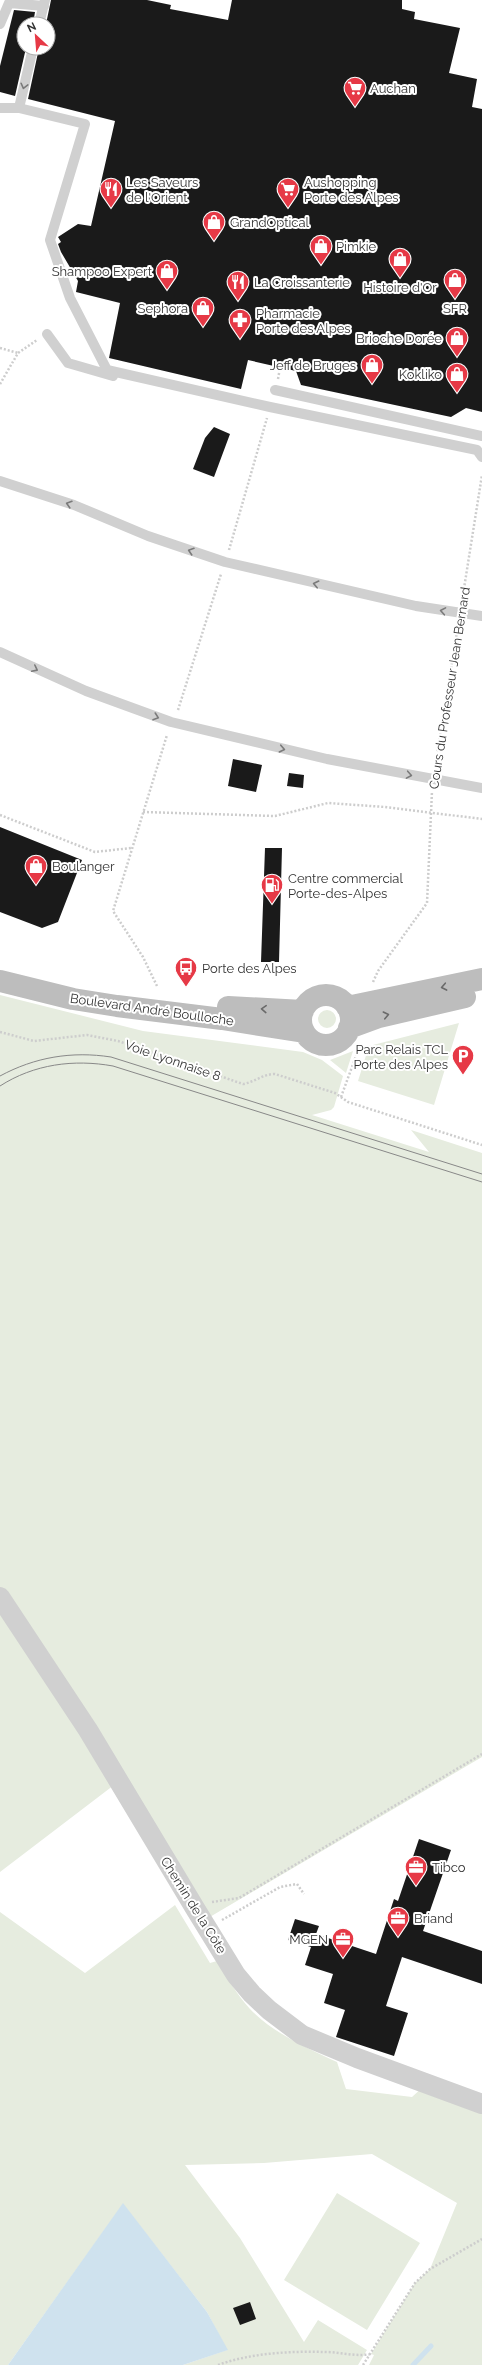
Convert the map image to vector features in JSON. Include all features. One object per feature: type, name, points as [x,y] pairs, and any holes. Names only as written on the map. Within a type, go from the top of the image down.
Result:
[{"type":"main road","name":"Boulevard André Boulloche","points":[[0,969],[98,991],[185,1005],[303,1011]]},
{"type":"main road","points":[[347,1007],[482,979]]},
{"type":"main road","name":"Boulevard André Boulloche","points":[[0,981],[73,999],[163,1014],[222,1019],[304,1032],[317,1043],[328,1045],[343,1038],[355,1035],[379,1017],[482,994]]},
{"type":"main road","points":[[304,1032],[301,1022],[303,1011],[309,1002],[324,995],[340,999],[347,1007],[355,1035]]},
{"type":"street","name":"Chemin de la Côte","points":[[0,1597],[88,1730],[236,1975],[252,1994],[268,2010],[302,2035],[356,2058],[482,2104]]},
{"type":"lane","points":[[0,24],[9,3],[44,3],[41,16]]},
{"type":"lane","points":[[19,108],[32,56]]},
{"type":"lane","points":[[0,108],[19,108],[85,124],[50,240],[70,298],[107,370],[270,408]]},
{"type":"lane","points":[[47,334],[68,363],[103,374],[477,450],[482,457]]},
{"type":"lane","points":[[275,390],[482,436]]},
{"type":"lane","points":[[0,481],[74,505],[148,536],[225,562],[416,606],[460,614],[482,616]]},
{"type":"lane","points":[[0,652],[80,689],[171,722],[327,759],[482,788]]},
{"type":"path","points":[[0,384],[18,353],[47,334]]},
{"type":"path","points":[[0,348],[18,353]]},
{"type":"path","points":[[275,390],[280,368]]},
{"type":"path","points":[[157,986],[143,957],[113,911],[131,848],[171,722],[179,708],[225,562],[270,408]]},
{"type":"path","name":"Cours du Professeur Jean Bernard","points":[[373,982],[378,970],[427,903],[433,779],[482,475]]},
{"type":"path","points":[[143,812],[275,816],[328,803],[385,807],[431,814],[482,819]]},
{"type":"path","points":[[0,815],[95,852],[131,848]]},
{"type":"path","name":"Voie Lyonnaise 8","points":[[0,1032],[34,1041],[87,1035],[118,1041],[243,1084],[252,1083],[268,1074],[275,1074],[335,1093],[341,1097]]},
{"type":"path","points":[[355,1035],[341,1097],[348,1102],[482,1145]]},
{"type":"path","points":[[196,1910],[206,1904],[239,1898],[482,1754]]},
{"type":"path","points":[[208,1927],[280,1887],[297,1884],[304,1894]]},
{"type":"path","points":[[362,2365],[371,2354],[415,2283],[430,2269],[482,2239]]},
{"type":"path","points":[[218,2365],[289,2351],[339,2352],[359,2357],[371,2354]]},
{"type":"shaded area","points":[[0,995],[143,1031],[303,1052],[322,1060],[343,1076],[334,1107],[331,1110],[312,1115],[429,1152],[411,1130],[482,1153],[482,1757],[203,1921],[118,1782],[0,1872]]},
{"type":"shaded area","points":[[323,1010],[331,1010],[336,1015],[334,1026],[331,1028],[323,1028],[318,1023],[318,1015]]},
{"type":"shaded area","points":[[459,1023],[434,1105],[358,1081],[369,1046]]},
{"type":"shaded area","points":[[353,1051],[346,1073],[330,1060]]},
{"type":"shaded area","points":[[175,1905],[210,1963],[217,1961],[245,2004],[259,2018],[280,2033],[337,2062],[346,2089],[412,2097],[424,2086],[482,2108],[482,2365],[369,2365],[374,2355],[371,2354],[415,2283],[430,2269],[457,2203],[372,2154],[264,2163],[185,2165],[240,2238],[304,2342],[318,2320],[367,2350],[358,2365],[183,2365],[227,2350],[207,2312],[123,2204],[8,2365],[0,2365],[0,1912],[85,1973]]},
{"type":"shaded area","points":[[337,2193],[420,2243],[367,2330],[284,2280]]},
{"type":"water","points":[[123,2203],[207,2312],[228,2350],[183,2365],[8,2365]]},
{"type":"building","name":"Aushopping Porte des Alpes","points":[[51,0],[147,0],[171,5],[170,9],[228,20],[232,0],[402,0],[402,9],[415,12],[414,19],[460,28],[449,73],[477,79],[472,107],[482,109],[482,412],[466,408],[451,417],[301,385],[296,371],[248,360],[241,389],[109,358],[120,303],[76,292],[78,281],[61,252],[58,244],[61,242],[58,237],[78,224],[91,226],[115,121],[28,99],[37,56],[56,56],[56,16],[48,16]]},
{"type":"building","points":[[14,10],[35,12],[34,16],[16,16],[16,56],[24,56],[15,96],[0,92],[0,66]]},
{"type":"building","points":[[214,427],[230,434],[214,477],[193,469],[205,438]]},
{"type":"building","points":[[233,759],[262,765],[256,792],[228,786]]},
{"type":"building","points":[[289,773],[304,775],[303,788],[287,786]]},
{"type":"building","name":"Boulanger","points":[[0,827],[82,860],[58,922],[42,928],[0,912]]},
{"type":"building","name":"Centre commercial Porte-des-Alpes","points":[[265,848],[282,848],[279,962],[261,962]]},
{"type":"building","points":[[419,1839],[451,1850],[423,1931],[482,1951],[482,1984],[402,1957],[386,2006],[408,2013],[394,2056],[336,2037],[345,2010],[324,2003],[333,1974],[305,1965],[311,1947],[288,1940],[295,1919],[319,1926],[316,1934],[376,1954],[394,1899],[398,1901]]},
{"type":"building","points":[[250,2302],[256,2319],[240,2325],[233,2308]]},
{"type":"waterway","points":[[413,2365],[431,2346]]},
{"type":"tram line","points":[[0,1076],[27,1064],[54,1057],[68,1055],[96,1055],[111,1057],[482,1174]]},
{"type":"tram line","points":[[0,1086],[40,1068],[55,1065],[84,1063],[113,1066],[482,1182]]},
{"type":"place","name":"Auchan","points":[[355,108]]},
{"type":"place","name":"Les Saveurs de l'Orient","points":[[111,208]]},
{"type":"place","name":"Aushopping Porte des Alpes","points":[[288,208]]},
{"type":"place","name":"GrandOptical","points":[[214,242]]},
{"type":"place","name":"Pimkie","points":[[321,266]]},
{"type":"place","name":"Histoire d'Or","points":[[400,278]]},
{"type":"place","name":"Shampoo Expert","points":[[167,290]]},
{"type":"place","name":"SFR","points":[[455,300]]},
{"type":"place","name":"La Croissanterie","points":[[238,302]]},
{"type":"place","name":"Sephora","points":[[203,328]]},
{"type":"place","name":"Pharmacie Porte des Alpes","points":[[240,340]]},
{"type":"place","name":"Brioche Dorée","points":[[457,358]]},
{"type":"place","name":"Jeff de Bruges","points":[[372,384]]},
{"type":"place","name":"Kokliko","points":[[457,394]]},
{"type":"place","name":"Boulanger","points":[[36,886]]},
{"type":"place","name":"Centre commercial Porte-des-Alpes","points":[[272,904]]},
{"type":"place","name":"Porte des Alpes","points":[[186,988]]},
{"type":"place","name":"Parc Relais TCL Porte des Alpes","points":[[463,1076]]},
{"type":"place","name":"Tibco","points":[[416,1886]]},
{"type":"place","name":"Briand","points":[[398,1938]]},
{"type":"place","name":"MGEN","points":[[343,1958]]}]
